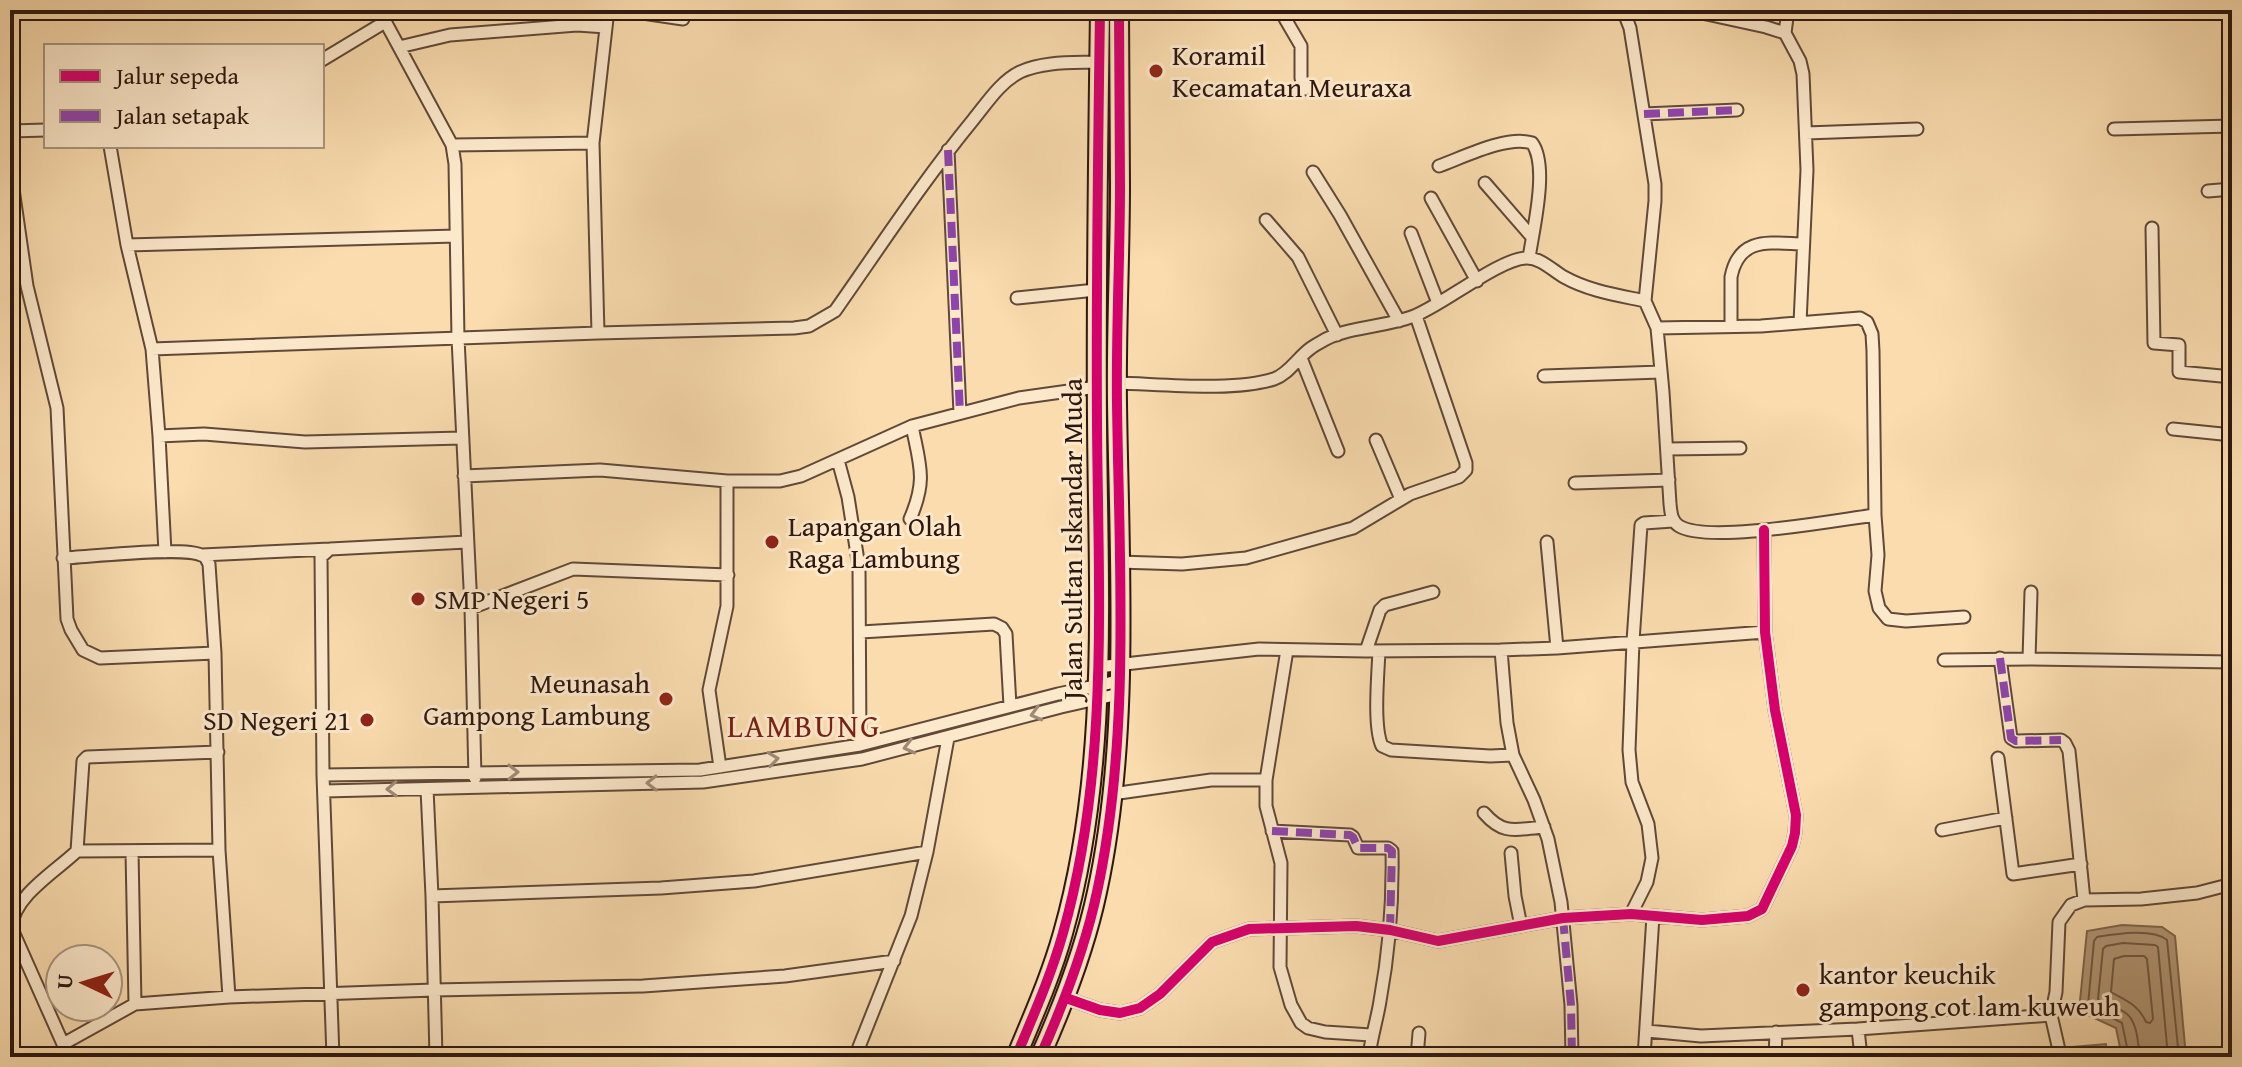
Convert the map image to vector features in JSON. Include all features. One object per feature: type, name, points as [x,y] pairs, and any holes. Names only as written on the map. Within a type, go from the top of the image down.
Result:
[{"type":"highway","name":"Jalan Sultan Iskandar Muda","points":[[1016,1057],[1045,991],[1064,931],[1082,847],[1098,684],[1096,290],[1100,10]]},
{"type":"highway","name":"Jalan Sultan Iskandar Muda","points":[[1040,1057],[1066,998],[1087,934],[1106,848],[1112,794],[1119,680],[1119,10]]},
{"type":"street","points":[[379,10],[452,145],[455,164],[458,338],[471,608],[475,788]]},
{"type":"street","points":[[598,333],[593,143],[608,10]]},
{"type":"street","points":[[622,10],[683,19]]},
{"type":"street","points":[[1280,10],[1301,46],[1301,78],[1305,89]]},
{"type":"street","points":[[1623,10],[1630,28],[1655,193],[1645,301],[1657,328],[1673,521]]},
{"type":"street","points":[[1688,10],[1731,14],[1785,33]]},
{"type":"street","points":[[1788,10],[1785,33],[1800,61],[1806,133],[1807,201],[1800,323]]},
{"type":"street","points":[[324,59],[385,22]]},
{"type":"street","points":[[399,47],[450,35],[577,25],[606,27]]},
{"type":"street","points":[[152,349],[809,326],[835,311],[948,150],[1011,78],[1045,64],[1099,62]]},
{"type":"street","points":[[1644,114],[1737,110]]},
{"type":"street","points":[[2114,129],[2232,126]]},
{"type":"street","points":[[1806,133],[1917,129]]},
{"type":"street","points":[[10,131],[44,130]]},
{"type":"street","points":[[1439,166],[1507,142],[1532,143],[1538,152],[1540,172],[1529,258]]},
{"type":"street","points":[[452,145],[593,143]]},
{"type":"street","points":[[110,148],[127,245],[152,349],[165,552]]},
{"type":"street","points":[[948,150],[960,413]]},
{"type":"street","points":[[10,168],[27,286],[57,408],[67,619],[78,644],[90,655],[100,658],[215,653]]},
{"type":"street","points":[[1313,172],[1399,321]]},
{"type":"street","points":[[1485,183],[1532,237]]},
{"type":"street","points":[[2208,191],[2232,189]]},
{"type":"street","points":[[1431,198],[1477,281]]},
{"type":"street","points":[[1266,220],[1298,257],[1337,335]]},
{"type":"street","points":[[2152,228],[2154,343],[2179,345],[2179,372],[2232,377]]},
{"type":"street","points":[[1411,233],[1438,303]]},
{"type":"street","points":[[127,245],[456,236]]},
{"type":"street","points":[[1731,325],[1732,270],[1742,253],[1754,244],[1803,244]]},
{"type":"street","points":[[1117,383],[1215,385],[1250,384],[1275,379],[1311,348],[1337,335],[1416,316],[1513,261],[1529,258],[1543,262],[1565,278],[1598,291],[1645,301]]},
{"type":"street","points":[[1017,298],[1096,290]]},
{"type":"street","points":[[1119,562],[1182,564],[1246,558],[1353,528],[1401,499],[1459,477],[1466,470],[1466,463],[1416,316]]},
{"type":"street","points":[[1657,328],[1860,318],[1870,326],[1878,555],[1875,591],[1879,608],[1888,619],[1906,621],[1964,617]]},
{"type":"street","points":[[1301,358],[1338,451]]},
{"type":"street","points":[[1544,376],[1661,372]]},
{"type":"street","points":[[464,476],[600,470],[727,481],[780,481],[801,476],[912,426],[1019,398],[1097,387]]},
{"type":"street","points":[[910,519],[920,497],[921,473],[912,426]]},
{"type":"street","points":[[2173,429],[2232,435]]},
{"type":"street","points":[[159,436],[204,434],[305,442],[462,438]]},
{"type":"street","points":[[1376,440],[1401,499]]},
{"type":"street","points":[[1667,449],[1740,448]]},
{"type":"street","points":[[838,460],[856,547],[861,632],[860,745]]},
{"type":"street","points":[[1575,483],[1669,480]]},
{"type":"street","points":[[720,767],[709,690],[727,606],[727,481]]},
{"type":"street","points":[[1631,914],[1647,882],[1652,858],[1648,824],[1632,782],[1630,766],[1633,641],[1641,525],[1673,521],[1693,531],[1719,533],[1875,515]]},
{"type":"street","points":[[1066,998],[1100,1010],[1120,1013],[1140,1008],[1160,994],[1212,942],[1249,929],[1356,926],[1438,941],[1563,918],[1631,914],[1702,920],[1748,916],[1762,909],[1788,856],[1795,833],[1796,815],[1775,710],[1765,632],[1764,530]]},
{"type":"street","points":[[63,558],[165,552],[202,555],[467,542]]},
{"type":"street","points":[[1547,542],[1557,648]]},
{"type":"street","points":[[330,549],[321,557],[320,573],[323,775],[333,1057]]},
{"type":"street","points":[[202,555],[209,564],[215,653],[219,850],[229,997]]},
{"type":"street","points":[[471,608],[573,569],[728,575]]},
{"type":"street","points":[[1433,592],[1385,605],[1380,610],[1372,651],[1379,742],[1391,750],[1513,755]]},
{"type":"street","points":[[2029,659],[2031,592]]},
{"type":"street","points":[[861,632],[994,624],[1006,634],[1010,706]]},
{"type":"street","points":[[323,775],[700,770],[860,745],[1098,684],[1259,649],[1501,650],[1765,632]]},
{"type":"street","points":[[1287,650],[1266,780],[1266,806],[1281,863],[1280,967],[1291,1005],[1301,1023],[1325,1032],[1371,1035]]},
{"type":"street","points":[[1501,650],[1513,755],[1544,827],[1563,918],[1572,1057]]},
{"type":"street","points":[[2000,658],[2011,738],[2016,741],[2061,740],[2069,751],[2084,900]]},
{"type":"street","points":[[1944,660],[2232,662]]},
{"type":"street","points":[[324,791],[703,782],[804,768],[862,759],[1061,707],[1098,684],[1119,680]]},
{"type":"street","points":[[855,1057],[911,916],[927,852],[948,738]]},
{"type":"street","points":[[77,851],[81,771],[87,757],[218,752]]},
{"type":"street","points":[[802,755],[804,768]]},
{"type":"street","points":[[1998,758],[2013,874],[2081,864]]},
{"type":"street","points":[[1112,794],[1211,780],[1266,780]]},
{"type":"street","points":[[427,789],[436,1057]]},
{"type":"street","points":[[1484,813],[1499,828],[1544,827]]},
{"type":"street","points":[[1942,830],[2006,818]]},
{"type":"street","points":[[1272,831],[1350,835],[1358,848],[1388,848],[1392,851],[1390,930],[1369,1057]]},
{"type":"street","points":[[68,1057],[11,927],[15,909],[77,851],[219,850]]},
{"type":"street","points":[[132,852],[135,1004]]},
{"type":"street","points":[[432,896],[661,888],[754,881],[927,852]]},
{"type":"street","points":[[1511,853],[1521,926]]},
{"type":"street","points":[[2063,1057],[2051,1015],[2056,992],[2059,922],[2071,905],[2084,900],[2141,899],[2197,893],[2232,884]]},
{"type":"street","points":[[1644,1057],[1653,916]]},
{"type":"street","points":[[63,1044],[135,1004],[229,997],[643,986],[785,976],[894,961]]},
{"type":"street","points":[[1647,1031],[1701,1036],[1858,1029],[2051,1015]]},
{"type":"street","points":[[1858,1029],[1861,1057]]},
{"type":"street","points":[[1775,1057],[1776,1032]]},
{"type":"street","points":[[1417,1057],[1419,1033]]},
{"type":"water","points":[[2122,925],[2162,927],[2175,936],[2186,1057],[2122,1057],[2116,1028],[2079,1011],[2087,931]]},
{"type":"water","points":[[2106,1044],[2107,1057],[2076,1057],[2073,1047]]},
{"type":"marked path","points":[[1644,114],[1737,110]]},
{"type":"marked path","points":[[948,150],[960,413]]},
{"type":"marked path","points":[[2000,658],[2011,738],[2016,741],[2061,740]]},
{"type":"marked path","points":[[1272,831],[1350,835],[1358,848],[1388,848],[1392,851],[1390,930]]},
{"type":"marked path","points":[[1563,918],[1572,1057]]},
{"type":"cycle path","points":[[1016,1057],[1063,933],[1078,871],[1095,743],[1099,614],[1097,318],[1100,10]]},
{"type":"cycle path","points":[[1040,1057],[1073,976],[1092,913],[1108,833],[1115,772],[1121,586],[1117,376],[1119,10]]},
{"type":"cycle path","points":[[1066,998],[1100,1010],[1120,1013],[1140,1008],[1160,994],[1212,942],[1249,929],[1356,926],[1438,941],[1563,918],[1631,914],[1702,920],[1748,916],[1762,909],[1792,846],[1796,815],[1775,710],[1765,632],[1764,530]]},
{"type":"place","name":"Koramil Kecamatan Meuraxa","points":[[1156,71]]},
{"type":"place","name":"Lapangan Olah Raga Lambung","points":[[772,542]]},
{"type":"place","name":"SMP Negeri 5","points":[[418,599]]},
{"type":"place","name":"Meunasah Gampong Lambung","points":[[666,699]]},
{"type":"place","name":"SD Negeri 21","points":[[367,720]]},
{"type":"place","name":"kantor keuchik gampong cot lam kuweuh","points":[[1803,990]]},
{"type":"district","name":"LAMBUNG","points":[[804,726]]}]
